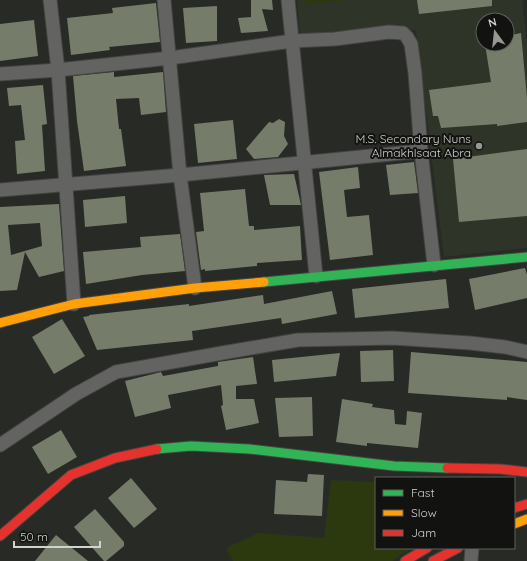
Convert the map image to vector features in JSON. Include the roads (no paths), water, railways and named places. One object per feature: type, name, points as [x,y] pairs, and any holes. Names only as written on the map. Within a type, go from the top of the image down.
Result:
[{"type":"main road","points":[[0,323],[74,304],[195,288],[527,256]]},
{"type":"main road","points":[[0,536],[71,475],[115,458],[151,450],[191,446],[249,448],[394,466],[500,469],[527,472]]},
{"type":"main road","points":[[515,508],[527,504]]},
{"type":"main road","points":[[515,524],[527,520]]},
{"type":"main road","points":[[405,561],[425,549]]},
{"type":"main road","points":[[433,561],[456,549]]},
{"type":"street","points":[[50,0],[58,70],[74,304]]},
{"type":"street","points":[[164,0],[180,175],[195,288]]},
{"type":"street","points":[[288,0],[316,276]]},
{"type":"street","points":[[0,74],[58,70],[170,58],[292,42],[336,39],[389,32],[403,33],[411,44],[415,73],[421,151],[434,265]]},
{"type":"street","points":[[0,190],[180,175],[421,151]]},
{"type":"street","points":[[0,445],[76,394],[116,372],[222,353],[298,340],[392,338],[470,343],[527,352]]},
{"type":"street","points":[[471,561],[472,549]]},
{"type":"place","name":"M.S. Secondary Nuns Almakhlsaat Abra","points":[[479,146]]}]
